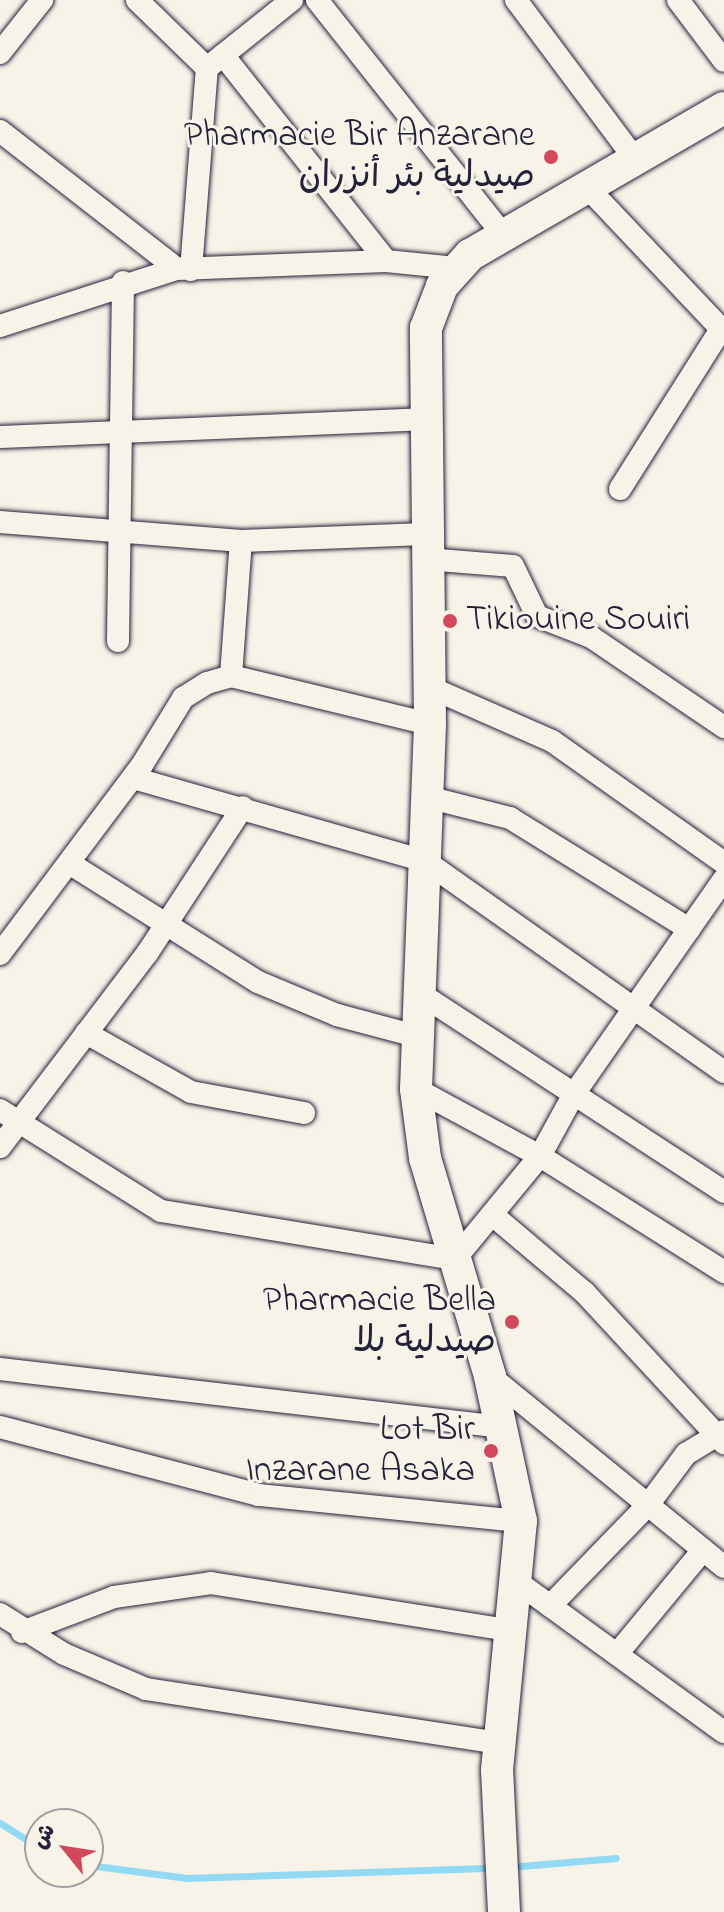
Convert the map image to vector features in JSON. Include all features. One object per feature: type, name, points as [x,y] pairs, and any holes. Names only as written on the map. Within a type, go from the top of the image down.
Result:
[{"type":"street","points":[[0,53],[42,0]]},
{"type":"street","points":[[137,0],[215,62],[386,261]]},
{"type":"street","points":[[184,270],[215,62],[292,0]]},
{"type":"street","points":[[317,0],[503,235]]},
{"type":"street","points":[[516,0],[635,159]]},
{"type":"street","points":[[678,0],[724,61]]},
{"type":"street","points":[[504,1912],[497,1830],[499,1743],[520,1584],[521,1521],[490,1376],[425,1158],[416,1089],[416,991],[430,724],[424,419],[426,328],[456,268],[503,235],[724,108]]},
{"type":"street","points":[[0,131],[184,270]]},
{"type":"street","points":[[587,187],[723,330],[620,489]]},
{"type":"street","points":[[5,318],[123,282],[184,270],[386,261],[456,268]]},
{"type":"street","points":[[118,641],[124,532],[123,282]]},
{"type":"street","points":[[0,437],[424,419]]},
{"type":"street","points":[[0,522],[241,541],[426,546],[513,566],[537,616],[591,637],[724,727]]},
{"type":"street","points":[[231,676],[241,541]]},
{"type":"street","points":[[0,954],[133,778],[183,698],[231,676],[430,724]]},
{"type":"street","points":[[429,687],[552,741],[724,863]]},
{"type":"street","points":[[133,778],[425,861],[724,1072]]},
{"type":"street","points":[[427,797],[510,818],[689,929]]},
{"type":"street","points":[[0,1147],[9,1117],[86,1033],[166,925],[243,807]]},
{"type":"street","points":[[69,863],[166,925],[297,1000],[416,1036]]},
{"type":"street","points":[[455,1259],[495,1217],[540,1156],[574,1094],[724,879]]},
{"type":"street","points":[[416,991],[724,1192]]},
{"type":"street","points":[[86,1033],[191,1092],[304,1113]]},
{"type":"street","points":[[416,1089],[540,1156],[724,1272]]},
{"type":"street","points":[[9,1117],[161,1211],[455,1259]]},
{"type":"street","points":[[495,1217],[585,1293],[722,1437],[686,1454],[648,1505],[550,1606]]},
{"type":"street","points":[[0,1369],[502,1427]]},
{"type":"street","points":[[490,1376],[724,1567]]},
{"type":"street","points":[[0,1427],[259,1495],[521,1521]]},
{"type":"street","points":[[617,1654],[703,1550]]},
{"type":"street","points":[[22,1632],[114,1597],[211,1583],[514,1631]]},
{"type":"street","points":[[520,1584],[724,1732]]},
{"type":"street","points":[[0,1614],[22,1632],[146,1689],[499,1743]]},
{"type":"waterway","points":[[0,1823],[24,1838]]},
{"type":"waterway","points":[[509,1867],[616,1858]]},
{"type":"waterway","points":[[104,1867],[187,1878],[493,1868]]},
{"type":"place","name":"Pharmacie Bir Anzarane صيدلية بئر أنزران","points":[[551,157]]},
{"type":"place","name":"Tikiouine Souiri","points":[[450,621]]},
{"type":"place","name":"Pharmacie Bella صيدلية بلا","points":[[512,1322]]},
{"type":"place","name":"Lot Bir Inzarane Asaka","points":[[491,1451]]}]
